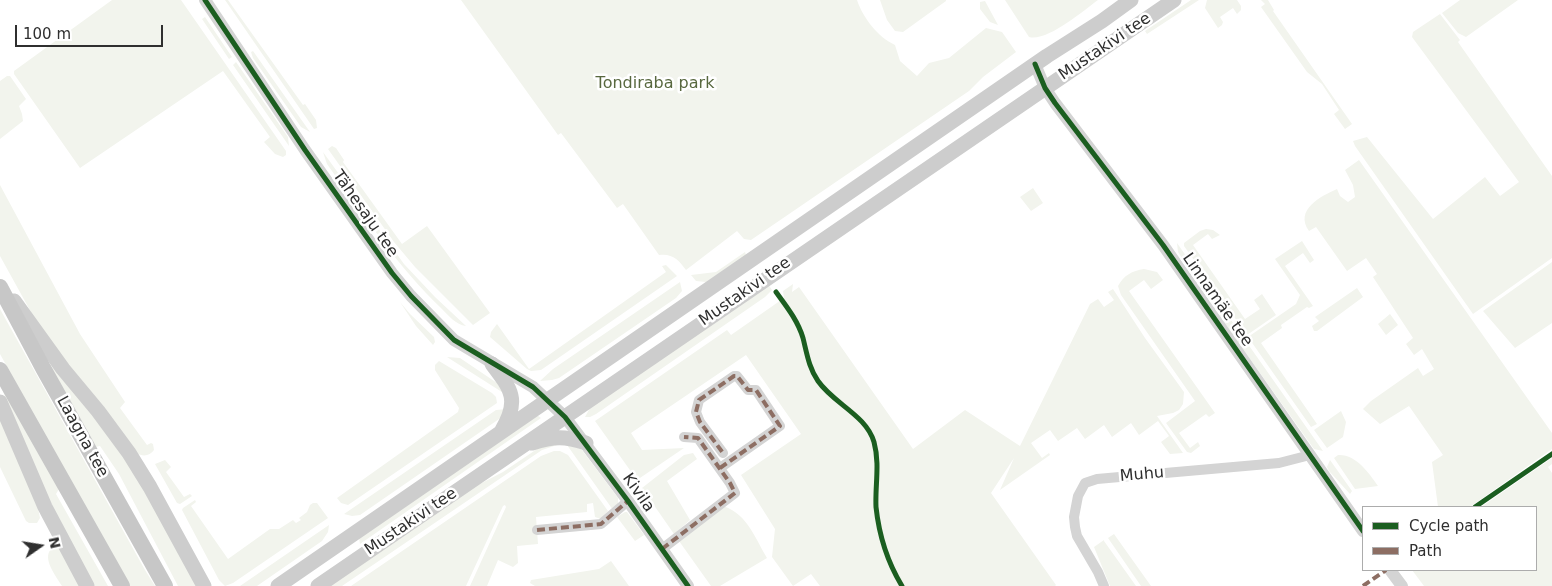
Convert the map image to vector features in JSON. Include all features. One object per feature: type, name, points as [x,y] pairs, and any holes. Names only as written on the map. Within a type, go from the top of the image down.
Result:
[{"type":"main road","name":"Mustakivi tee","points":[[278,585],[1034,64],[1102,21],[1131,0]]},
{"type":"main road","name":"Mustakivi tee","points":[[318,586],[1174,0]]},
{"type":"main road","points":[[0,282],[46,347],[129,453],[204,583]]},
{"type":"main road","name":"Laagna tee","points":[[0,287],[165,586]]},
{"type":"main road","points":[[492,364],[504,381],[512,401],[512,412],[500,433]]},
{"type":"main road","points":[[0,370],[122,586]]},
{"type":"main road","points":[[0,402],[45,507],[87,586]]},
{"type":"main road","points":[[521,446],[547,438],[563,437],[586,443]]},
{"type":"street","name":"Tähesaju tee","points":[[206,0],[305,150],[392,273],[411,296],[454,340],[533,387],[565,416]]},
{"type":"street","name":"Linnamäe tee","points":[[1034,64],[1045,88],[1163,245],[1362,530]]},
{"type":"street","points":[[720,468],[780,426],[756,390],[748,390],[738,376],[734,376],[699,400],[696,412],[700,422],[723,453]]},
{"type":"street","name":"Kivila","points":[[565,416],[688,586]]},
{"type":"street","points":[[662,550],[735,493],[730,482],[698,438],[684,437]]},
{"type":"street","name":"Muhu","points":[[1104,586],[1075,527],[1074,517],[1078,496],[1086,483],[1097,479],[1279,463],[1310,455]]},
{"type":"street","points":[[537,530],[601,524],[628,501]]},
{"type":"street","points":[[1391,571],[1402,586]]},
{"type":"green space","points":[[112,0],[181,0],[286,151],[286,155],[283,157],[275,154],[264,142],[270,137],[223,71],[80,168],[14,74],[14,71]]},
{"type":"green space","points":[[225,0],[228,0],[303,105],[305,104],[316,120],[317,128],[314,129]]},
{"type":"green space","name":"Tondiraba park","points":[[461,0],[857,0],[863,14],[872,26],[889,42],[895,45],[900,61],[917,76],[929,63],[949,58],[986,28],[1002,32],[1016,52],[983,77],[969,91],[751,240],[744,239],[737,231],[686,270],[675,258],[668,255],[659,255],[623,204],[617,208],[561,133],[558,135]]},
{"type":"green space","points":[[880,0],[946,1],[903,32],[895,31],[887,20]]},
{"type":"green space","points":[[1005,0],[1098,0],[1055,30],[1045,35],[1029,37]]},
{"type":"green space","points":[[1191,0],[1199,0],[1147,34],[1145,31]]},
{"type":"green space","points":[[1207,0],[1237,0],[1241,10],[1237,14],[1233,8],[1220,17],[1223,22],[1218,28],[1205,8]]},
{"type":"green space","points":[[1261,0],[1268,0],[1273,11],[1352,124],[1345,129],[1334,114],[1339,110],[1322,84],[1307,72],[1261,7],[1265,4]]},
{"type":"green space","points":[[1460,0],[1518,0],[1466,37],[1458,33],[1442,13]]},
{"type":"green space","points":[[985,1],[998,25],[990,22],[980,9],[980,2]]},
{"type":"green space","points":[[1440,14],[1460,40],[1458,42],[1552,176],[1552,258],[1473,314],[1353,141],[1367,137],[1433,219],[1485,177],[1500,196],[1519,182],[1412,37],[1413,32]]},
{"type":"green space","points":[[205,17],[232,57],[229,59],[202,19]]},
{"type":"green space","points":[[253,51],[310,132],[301,127],[253,58],[251,52]]},
{"type":"green space","points":[[236,62],[288,137],[289,146],[233,65]]},
{"type":"green space","points":[[10,76],[26,99],[19,106],[23,121],[0,139],[0,81]]},
{"type":"green space","points":[[332,146],[336,148],[344,160],[343,162],[402,244],[427,226],[490,313],[473,325],[415,267],[394,242],[328,149]]},
{"type":"green space","points":[[323,152],[404,264],[466,326],[459,324],[450,317],[395,257],[327,164]]},
{"type":"green space","points":[[1359,160],[1552,433],[1552,449],[1471,506],[1438,506],[1432,462],[1443,455],[1409,406],[1380,424],[1363,409],[1371,401],[1418,368],[1423,376],[1434,369],[1422,349],[1414,355],[1406,344],[1413,338],[1373,277],[1377,274],[1366,258],[1347,271],[1316,227],[1309,231],[1305,223],[1307,210],[1311,205],[1337,189],[1340,196],[1348,202],[1355,197],[1353,185],[1345,170]]},
{"type":"green space","points":[[0,185],[80,334],[125,402],[120,408],[147,445],[153,444],[154,450],[150,454],[136,453],[42,332],[0,256]]},
{"type":"green space","points":[[1033,188],[1043,203],[1031,211],[1020,197]]},
{"type":"green space","points":[[1206,229],[1213,230],[1220,235],[1212,239],[1208,234],[1193,245],[1245,319],[1260,309],[1254,300],[1262,294],[1276,315],[1247,335],[1184,246],[1184,243],[1200,231]]},
{"type":"green space","points":[[1302,241],[1314,260],[1310,263],[1303,253],[1285,266],[1313,306],[1307,307],[1281,325],[1282,328],[1261,343],[1317,424],[1311,427],[1248,337],[1296,304],[1300,295],[1275,259]]},
{"type":"green space","points":[[1177,243],[1323,451],[1314,449],[1231,332],[1178,252]]},
{"type":"green space","points":[[745,252],[746,255],[706,282],[696,281],[691,275],[716,272]]},
{"type":"green space","points":[[1552,262],[1552,323],[1515,348],[1483,311]]},
{"type":"green space","points":[[666,265],[677,276],[541,370],[531,371],[527,369],[490,337],[497,324],[529,369],[666,272],[662,266]]},
{"type":"green space","points":[[1144,269],[1157,272],[1163,280],[1151,289],[1144,280],[1129,291],[1215,413],[1209,417],[1206,414],[1179,433],[1190,448],[1198,442],[1200,446],[1191,453],[1187,452],[1166,423],[1195,401],[1121,295],[1118,286],[1129,274]]},
{"type":"green space","points":[[680,282],[682,291],[676,298],[559,378],[540,381],[553,369]]},
{"type":"green space","points":[[768,284],[772,290],[765,297],[596,414],[585,417],[591,406]]},
{"type":"green space","points":[[793,284],[792,292],[799,287],[913,449],[965,410],[1020,446],[1090,304],[1098,299],[1104,307],[1114,300],[1108,292],[1113,289],[1184,392],[1183,404],[1179,410],[1157,416],[1183,453],[1170,454],[1161,442],[1169,436],[1158,421],[1139,435],[1131,423],[1112,437],[1104,425],[1085,439],[1077,428],[1058,441],[1050,430],[1031,443],[1042,458],[1049,453],[1050,455],[1000,490],[1014,458],[991,493],[1055,586],[820,586],[811,574],[793,586],[772,557],[775,529],[741,475],[801,434],[746,355],[631,433],[642,450],[684,448],[637,480],[595,421],[727,330],[731,335],[784,298],[783,291]]},
{"type":"green space","points":[[1357,288],[1363,297],[1317,331],[1314,331],[1312,326],[1319,321],[1315,317]]},
{"type":"green space","points":[[400,302],[434,337],[435,342],[433,345],[416,326]]},
{"type":"green space","points":[[0,309],[155,586],[129,586],[0,354]]},
{"type":"green space","points":[[1390,314],[1398,325],[1386,335],[1378,324]]},
{"type":"green space","points":[[447,357],[460,358],[500,385],[505,394]]},
{"type":"green space","points":[[439,361],[492,393],[496,397],[497,403],[348,505],[341,503],[337,498],[458,412],[459,408],[435,370],[435,365]]},
{"type":"green space","points":[[48,362],[109,434],[129,464],[198,586],[178,586],[119,474],[100,446],[95,447]]},
{"type":"green space","points":[[1,387],[59,489],[56,494],[108,586],[94,586],[49,499]]},
{"type":"green space","points":[[507,409],[502,417],[360,515],[344,514],[496,410]]},
{"type":"green space","points":[[1341,411],[1346,422],[1343,437],[1327,448],[1314,430]]},
{"type":"green space","points":[[0,415],[38,508],[40,518],[37,523],[26,521],[0,467]]},
{"type":"green space","points":[[537,415],[541,418],[360,544],[359,538]]},
{"type":"green space","points":[[543,445],[557,445],[542,450],[342,586],[329,586],[472,488],[503,472]]},
{"type":"green space","points":[[567,445],[581,449],[618,498],[618,506],[613,510]]},
{"type":"green space","points":[[554,451],[560,451],[568,455],[608,511],[601,519],[595,517],[593,503],[587,504],[587,512],[536,517],[538,544],[517,546],[518,563],[513,567],[498,560],[487,586],[470,586],[506,507],[505,505],[466,586],[351,586],[541,456]]},
{"type":"green space","points":[[693,453],[697,459],[667,481],[690,520],[674,534],[642,488],[684,455]]},
{"type":"green space","points":[[1338,455],[1356,461],[1366,470],[1378,486],[1355,489],[1334,458]]},
{"type":"green space","points":[[1552,458],[1552,464],[1548,467],[1552,473],[1552,586],[1424,586],[1413,571],[1537,571],[1537,506],[1482,506]]},
{"type":"green space","points":[[165,460],[171,467],[166,472],[184,497],[190,494],[192,496],[180,504],[177,503],[155,464]]},
{"type":"green space","points":[[1330,460],[1352,491],[1350,494],[1329,471],[1327,467]]},
{"type":"green space","points":[[195,500],[196,502],[191,506],[228,559],[270,529],[279,529],[293,520],[296,523],[301,520],[299,518],[307,512],[313,503],[317,503],[328,518],[233,583],[225,586],[219,580],[182,510]]},
{"type":"green space","points":[[719,505],[728,508],[743,519],[767,558],[720,586],[711,586],[679,541]]},
{"type":"green space","points":[[627,512],[644,535],[635,541],[617,517]]},
{"type":"green space","points":[[329,525],[328,532],[322,541],[257,586],[240,586]]},
{"type":"green space","points":[[1114,534],[1151,586],[1141,586],[1108,538]]},
{"type":"green space","points":[[1104,540],[1136,586],[1110,586],[1094,547]]},
{"type":"green space","points":[[58,548],[62,551],[81,586],[62,586],[54,573],[48,558],[51,549]]},
{"type":"green space","points":[[611,561],[629,586],[535,586],[530,583],[531,580],[599,569]]},
{"type":"marked path","points":[[720,468],[780,426],[756,390],[748,390],[737,376],[734,376],[699,400],[696,412],[700,422],[723,453]]},
{"type":"marked path","points":[[662,549],[735,493],[698,438],[684,437]]},
{"type":"marked path","points":[[537,530],[601,524],[628,501]]},
{"type":"marked path","points":[[1363,586],[1385,571]]},
{"type":"cycle path","points":[[205,0],[305,150],[392,273],[411,296],[454,340],[533,387],[565,417],[628,501],[688,586]]},
{"type":"cycle path","points":[[1035,64],[1045,88],[1055,103],[1163,245],[1362,530]]},
{"type":"cycle path","points":[[776,292],[798,326],[810,366],[818,381],[864,424],[874,442],[877,466],[876,507],[879,528],[888,558],[902,586]]},
{"type":"cycle path","points":[[1476,506],[1552,454]]}]
